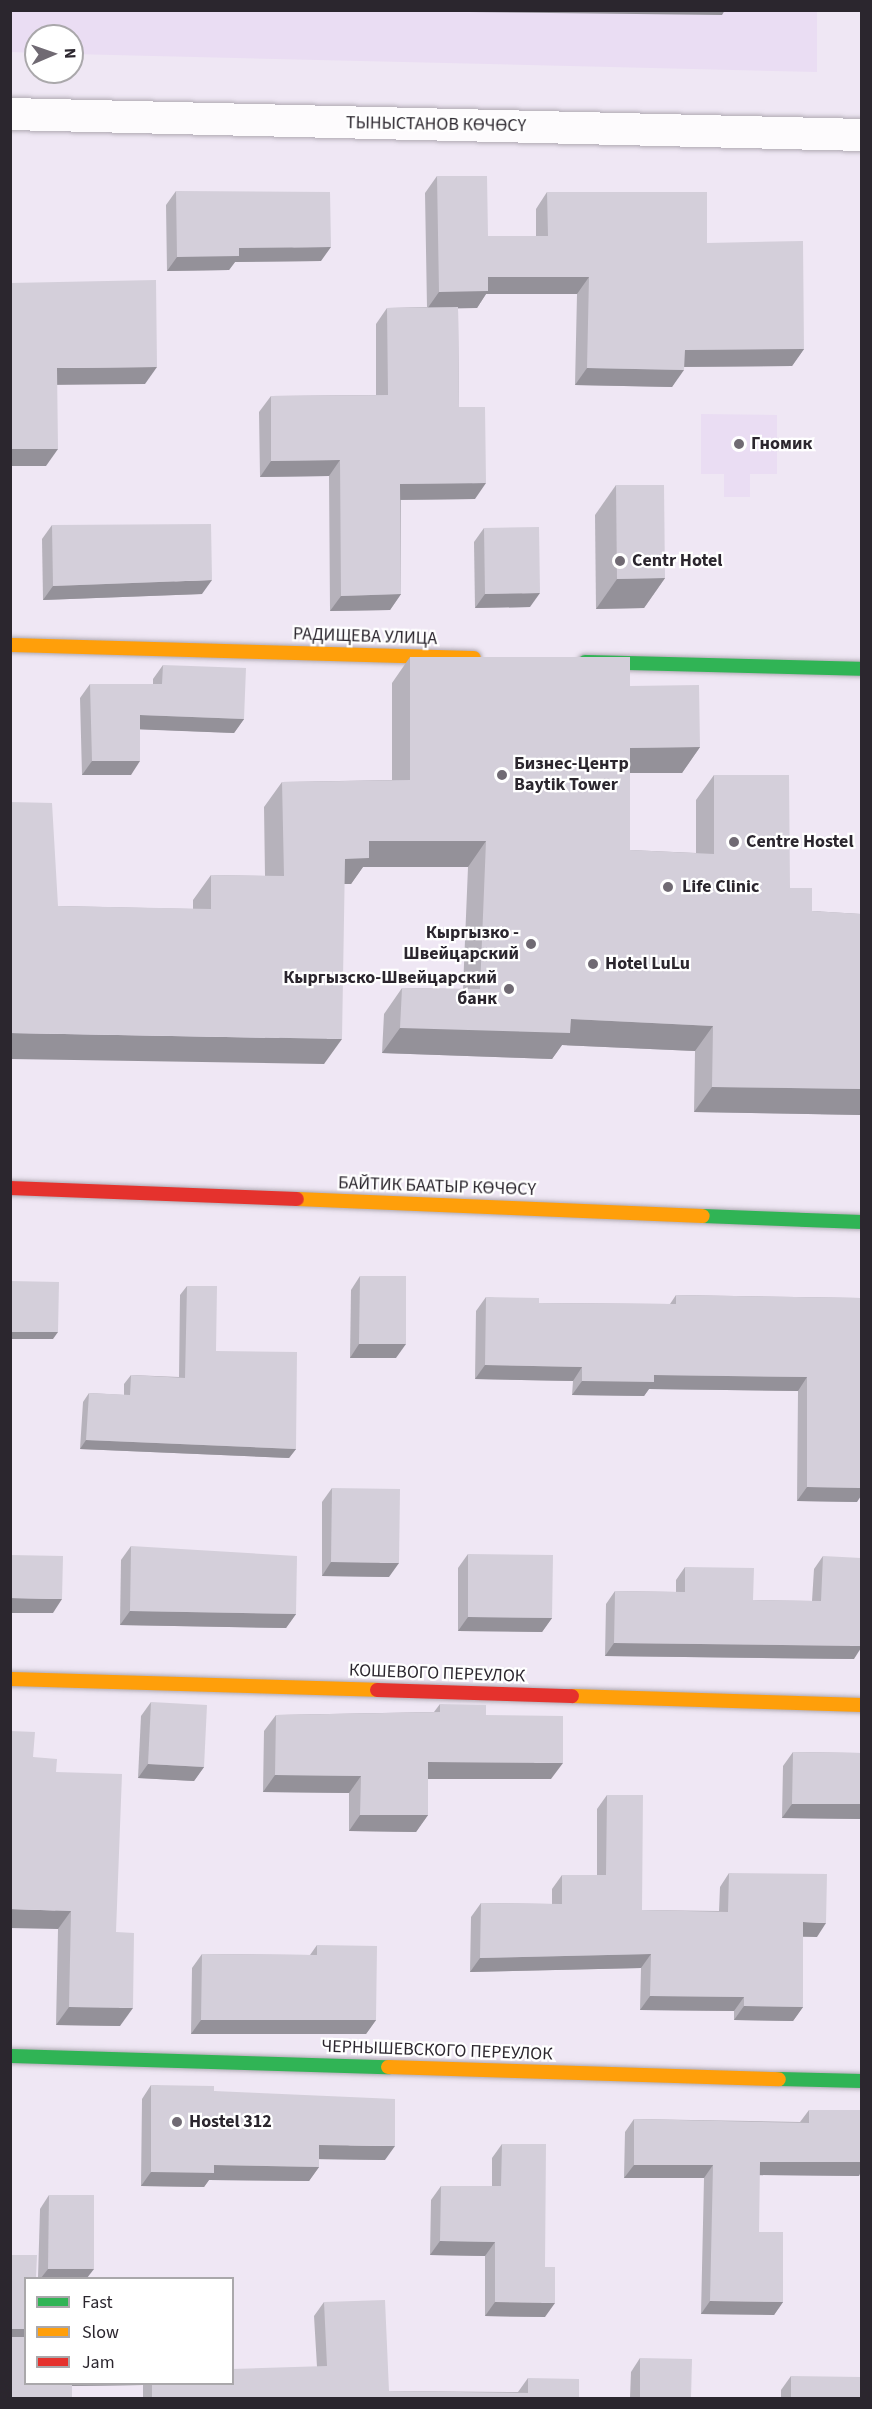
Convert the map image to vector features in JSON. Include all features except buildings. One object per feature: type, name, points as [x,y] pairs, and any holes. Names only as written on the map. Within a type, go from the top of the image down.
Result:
[{"type":"street","name":"ТЫНЫСТАНОВ КӨЧӨСҮ","points":[[10,114],[861,135]]},
{"type":"street","name":"РАДИЩЕВА УЛИЦА","points":[[10,645],[490,659]]},
{"type":"street","points":[[574,661],[861,669]]},
{"type":"street","name":"БАЙТИК БААТЫР КӨЧӨСҮ","points":[[10,1188],[861,1222]]},
{"type":"street","name":"КОШЕВОГО ПЕРЕУЛОК","points":[[10,1679],[861,1706]]},
{"type":"street","name":"ЧЕРНЫШЕВСКОГО ПЕРЕУЛОК","points":[[10,2056],[861,2081]]},
{"type":"shaded area","points":[[11,11],[817,11],[817,72],[84,54],[84,24],[24,24],[24,53],[11,52]]},
{"type":"shaded area","name":"Гномик","points":[[701,414],[777,415],[777,474],[750,474],[750,497],[724,497],[724,474],[701,474]]},
{"type":"traffic: fast","points":[[585,662],[862,669]]},
{"type":"traffic: fast","points":[[703,1216],[862,1222]]},
{"type":"traffic: fast","points":[[10,2056],[388,2067]]},
{"type":"traffic: fast","points":[[779,2079],[862,2081]]},
{"type":"traffic: slow","points":[[10,645],[474,658]]},
{"type":"traffic: slow","points":[[297,1199],[703,1216]]},
{"type":"traffic: slow","points":[[10,1679],[377,1690]]},
{"type":"traffic: slow","points":[[572,1696],[862,1705]]},
{"type":"traffic: slow","points":[[388,2067],[779,2079]]},
{"type":"traffic: jam","points":[[10,1188],[297,1199]]},
{"type":"traffic: jam","points":[[377,1690],[572,1696]]},
{"type":"place","name":"Гномик","points":[[739,444]]},
{"type":"place","name":"Centr Hotel","points":[[620,561]]},
{"type":"place","name":"Бизнес-Центр Baytik Tower","points":[[502,775]]},
{"type":"place","name":"Centre Hostel","points":[[734,842]]},
{"type":"place","name":"Life Clinic","points":[[668,887]]},
{"type":"place","name":"Кыргызко - Швейцарский","points":[[531,944]]},
{"type":"place","name":"Hotel LuLu","points":[[593,964]]},
{"type":"place","name":"Кыргызско-Швейцарский банк","points":[[509,989]]},
{"type":"place","name":"Hostel 312","points":[[177,2122]]}]
